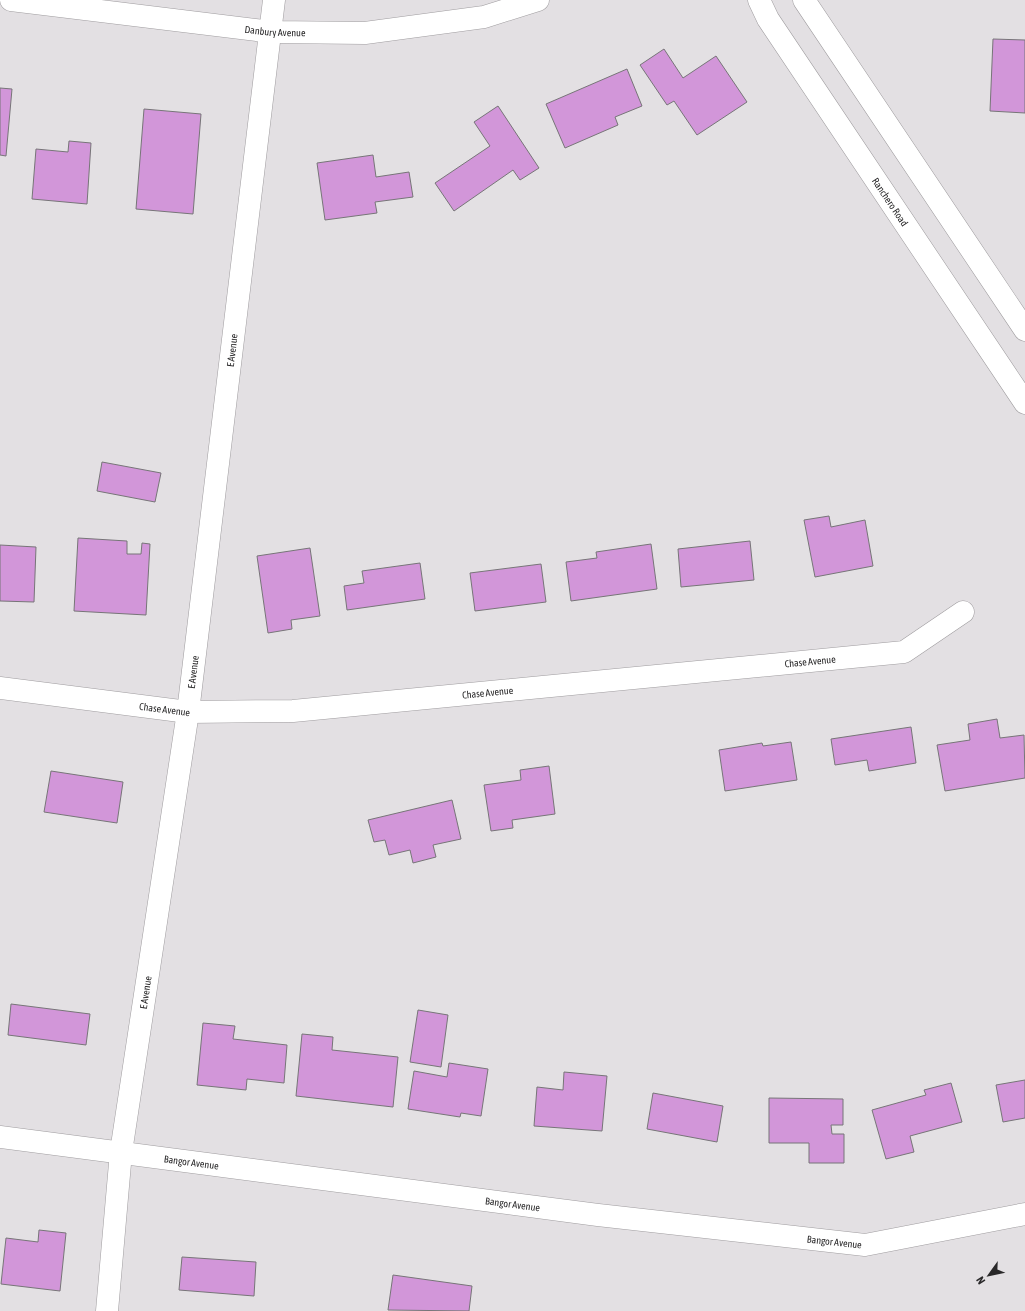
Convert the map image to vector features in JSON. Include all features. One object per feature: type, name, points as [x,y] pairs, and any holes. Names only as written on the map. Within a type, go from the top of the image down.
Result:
[{"type":"street","name":"Danbury Avenue","points":[[11,0],[272,32],[365,33],[484,17],[538,0]]},
{"type":"street","name":"E Avenue","points":[[107,1311],[121,1152],[188,712],[272,32],[274,0]]},
{"type":"street","name":"Ranchero Road","points":[[759,0],[768,19],[1025,403]]},
{"type":"street","points":[[804,0],[1025,330]]},
{"type":"street","name":"Chase Avenue","points":[[0,688],[188,712],[293,711],[904,652],[963,612]]},
{"type":"street","name":"Bangor Avenue","points":[[0,1137],[598,1214],[865,1245],[1025,1214]]},
{"type":"building","points":[[993,39],[1025,40],[1025,113],[990,111]]},
{"type":"building","points":[[664,49],[683,78],[716,56],[747,102],[697,135],[674,101],[667,105],[640,65]]},
{"type":"building","points":[[627,69],[642,106],[615,117],[618,125],[565,148],[546,104]]},
{"type":"building","points":[[0,88],[12,89],[6,156],[0,155]]},
{"type":"building","points":[[498,106],[539,168],[520,180],[513,170],[454,211],[435,183],[490,146],[474,122]]},
{"type":"building","points":[[144,109],[201,114],[193,214],[136,209]]},
{"type":"building","points":[[69,141],[91,143],[87,204],[32,199],[36,149],[68,152]]},
{"type":"building","points":[[373,155],[376,177],[409,172],[413,197],[375,202],[377,213],[325,220],[317,163]]},
{"type":"building","points":[[102,462],[161,473],[155,502],[97,491]]},
{"type":"building","points":[[829,516],[831,527],[865,520],[873,566],[815,577],[804,520]]},
{"type":"building","points":[[78,538],[127,541],[127,554],[141,554],[142,543],[150,544],[146,615],[74,611]]},
{"type":"building","points":[[750,541],[754,580],[681,587],[678,549]]},
{"type":"building","points":[[651,544],[657,589],[571,601],[566,562],[597,558],[596,552]]},
{"type":"building","points":[[0,545],[36,547],[34,602],[0,601]]},
{"type":"building","points":[[310,548],[320,616],[291,620],[292,629],[268,633],[257,556]]},
{"type":"building","points":[[420,563],[425,599],[347,610],[344,586],[364,583],[362,571]]},
{"type":"building","points":[[541,564],[546,602],[475,611],[470,573]]},
{"type":"building","points":[[997,719],[1000,738],[1024,735],[1025,778],[945,791],[937,745],[970,740],[968,724]]},
{"type":"building","points":[[911,727],[916,763],[869,771],[867,760],[835,765],[831,739]]},
{"type":"building","points":[[791,742],[797,780],[725,791],[719,750],[762,743],[763,746]]},
{"type":"building","points":[[549,766],[555,814],[512,820],[513,828],[491,831],[484,785],[521,780],[520,770]]},
{"type":"building","points":[[51,771],[123,782],[117,823],[44,812]]},
{"type":"building","points":[[452,800],[461,839],[433,845],[436,857],[413,863],[410,850],[389,855],[385,840],[374,842],[368,820]]},
{"type":"building","points":[[11,1004],[90,1014],[86,1045],[8,1035]]},
{"type":"building","points":[[418,1010],[448,1015],[441,1067],[410,1062]]},
{"type":"building","points":[[203,1023],[235,1026],[233,1039],[287,1045],[284,1083],[247,1079],[246,1090],[197,1085]]},
{"type":"building","points":[[302,1034],[333,1037],[332,1050],[398,1057],[393,1107],[296,1096]]},
{"type":"building","points":[[449,1063],[488,1069],[481,1116],[461,1113],[460,1117],[408,1109],[414,1071],[447,1077]]},
{"type":"building","points":[[564,1072],[607,1076],[602,1131],[534,1126],[537,1087],[563,1090]]},
{"type":"building","points":[[1025,1080],[1025,1118],[1003,1122],[996,1085]]},
{"type":"building","points":[[951,1083],[962,1122],[910,1136],[914,1152],[886,1159],[872,1110],[926,1095],[924,1090]]},
{"type":"building","points":[[653,1093],[723,1106],[717,1142],[647,1129]]},
{"type":"building","points":[[769,1098],[843,1099],[843,1125],[831,1125],[832,1134],[844,1134],[844,1163],[809,1163],[809,1143],[769,1143]]},
{"type":"building","points":[[39,1230],[66,1233],[60,1291],[1,1284],[6,1238],[38,1242]]},
{"type":"building","points":[[182,1257],[256,1262],[254,1296],[179,1290]]},
{"type":"building","points":[[393,1275],[472,1286],[469,1311],[388,1310]]}]
